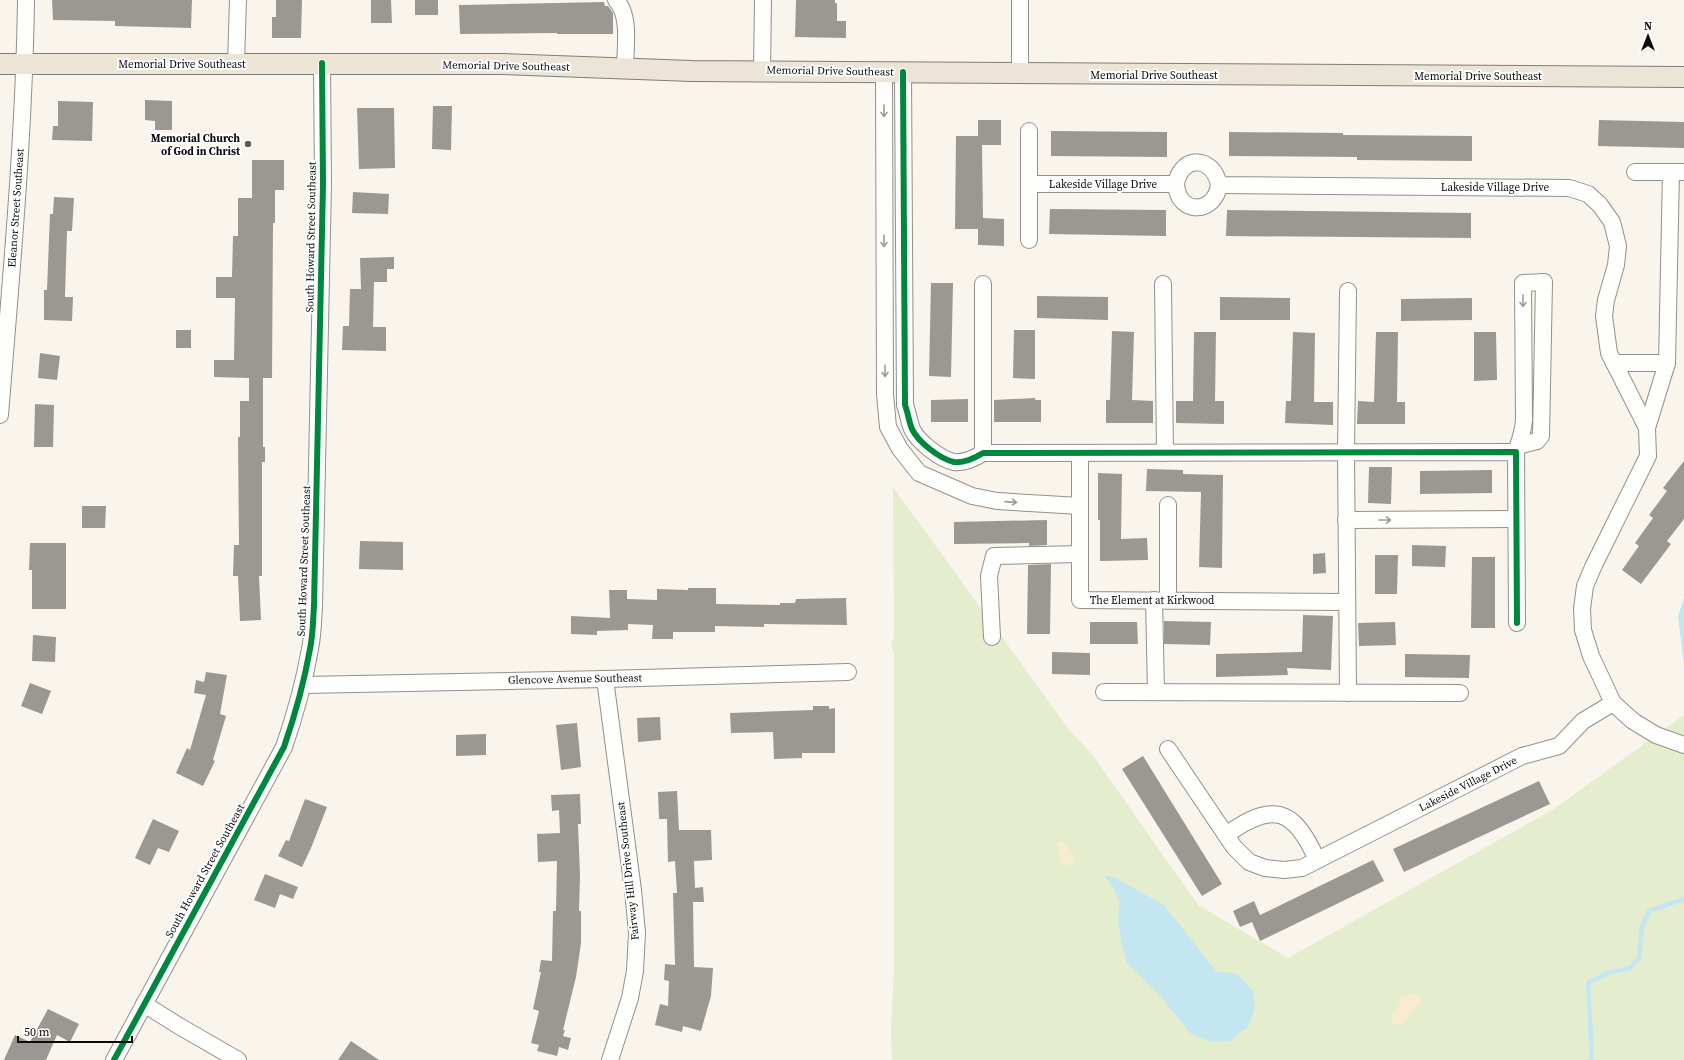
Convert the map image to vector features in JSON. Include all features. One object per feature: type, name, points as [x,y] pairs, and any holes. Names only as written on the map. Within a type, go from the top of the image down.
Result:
[{"type":"main road","name":"Memorial Drive Southeast","points":[[0,64],[322,63],[532,65],[625,69],[1020,74],[1684,77]]},
{"type":"street","name":"Eleanor Street Southeast","points":[[0,416],[5,291],[25,64],[26,0]]},
{"type":"street","points":[[236,64],[238,0]]},
{"type":"street","points":[[616,0],[621,6],[625,18],[625,69]]},
{"type":"street","points":[[762,70],[763,0]]},
{"type":"street","points":[[1020,0],[1020,74]]},
{"type":"street","name":"South Howard Street Southeast","points":[[114,1060],[284,747],[303,685],[310,648],[314,606],[322,191],[322,63]]},
{"type":"street","points":[[893,72],[905,405],[912,429],[922,443],[934,452],[954,462],[973,459],[983,453],[1346,452],[1517,449]]},
{"type":"street","points":[[893,72],[885,394],[888,427],[900,449],[919,473],[947,486],[972,496],[997,501],[1080,506]]},
{"type":"street","points":[[1029,131],[1029,240]]},
{"type":"street","points":[[1197,162],[1206,164],[1213,169],[1218,176],[1219,184],[1218,193],[1214,200],[1200,208],[1192,208],[1180,200],[1176,193],[1178,176],[1182,169],[1188,164],[1197,162]]},
{"type":"street","name":"Lakeside Village Drive","points":[[1635,172],[1678,172],[1667,363],[1647,428],[1648,456],[1585,586],[1582,609],[1583,630],[1591,656],[1613,703],[1633,721],[1656,735],[1684,746]]},
{"type":"street","name":"Lakeside Village Drive","points":[[1029,184],[1176,184]]},
{"type":"street","name":"Lakeside Village Drive","points":[[1219,184],[1569,188],[1588,194],[1600,205],[1612,222],[1618,246],[1616,265],[1606,300],[1604,316],[1609,353],[1647,428]]},
{"type":"street","points":[[1517,623],[1517,449],[1522,436],[1524,420],[1523,282],[1544,282]]},
{"type":"street","points":[[983,284],[983,453]]},
{"type":"street","points":[[1163,284],[1165,452]]},
{"type":"street","points":[[1348,291],[1346,452],[1348,693]]},
{"type":"street","points":[[1614,363],[1667,363]]},
{"type":"street","name":"The Element at Kirkwood","points":[[1080,452],[1080,600],[1347,602]]},
{"type":"street","points":[[947,486],[954,462]]},
{"type":"street","points":[[1156,692],[1168,505]]},
{"type":"street","points":[[1346,520],[1516,519]]},
{"type":"street","points":[[992,637],[989,576],[994,556],[1080,554]]},
{"type":"street","name":"Glencove Avenue Southeast","points":[[303,685],[605,679],[848,672]]},
{"type":"street","name":"Fairway Hill Drive Southeast","points":[[605,679],[632,890],[636,933],[635,971],[630,998],[610,1060]]},
{"type":"street","points":[[1104,692],[1460,693]]},
{"type":"street","name":"Lakeside Village Drive","points":[[1168,750],[1234,847],[1249,862],[1265,868],[1284,870],[1302,868],[1522,756],[1559,746],[1583,721],[1613,703]]},
{"type":"street","points":[[1226,835],[1244,822],[1263,814],[1282,815],[1298,826],[1308,840],[1317,860]]},
{"type":"street","points":[[144,1004],[238,1060]]},
{"type":"green space","points":[[893,487],[1070,731],[1092,754],[1198,905],[1288,958],[1554,809],[1684,715],[1684,1060],[892,1060],[891,1029],[894,970],[894,653],[891,645],[894,636]]},
{"type":"sand","points":[[1060,841],[1068,847],[1075,859],[1075,862],[1068,866],[1064,865],[1059,860],[1059,851],[1056,845]]},
{"type":"sand","points":[[1415,994],[1420,996],[1421,1002],[1410,1013],[1405,1023],[1398,1024],[1392,1021],[1392,1015],[1400,1004],[1399,1000],[1404,996]]},
{"type":"water","points":[[1684,598],[1684,665],[1678,616]]},
{"type":"water","points":[[1104,876],[1115,878],[1164,905],[1216,971],[1237,974],[1253,991],[1255,1009],[1248,1027],[1230,1041],[1212,1042],[1190,1033],[1158,993],[1127,963],[1121,941],[1118,919],[1120,903],[1114,888]]},
{"type":"building","points":[[52,0],[192,0],[191,28],[115,26],[115,21],[53,20]]},
{"type":"building","points":[[276,0],[302,0],[301,38],[272,38],[272,17],[276,17]]},
{"type":"building","points":[[371,0],[391,0],[392,23],[371,23]]},
{"type":"building","points":[[415,0],[438,0],[438,15],[415,15]]},
{"type":"building","points":[[796,0],[835,0],[835,3],[837,3],[837,21],[846,21],[846,38],[795,37]]},
{"type":"building","points":[[604,2],[605,6],[608,6],[613,13],[613,34],[460,34],[459,5]]},
{"type":"building","points":[[145,100],[172,101],[172,130],[155,130],[155,121],[145,120]]},
{"type":"building","points":[[58,101],[93,102],[92,141],[52,140],[53,126],[58,126]]},
{"type":"building","points":[[433,106],[452,106],[451,150],[432,149]]},
{"type":"building","points":[[357,108],[394,108],[395,168],[359,169]]},
{"type":"building","points":[[978,120],[1001,120],[1001,145],[982,145],[983,218],[1004,219],[1004,246],[978,245],[978,229],[955,229],[956,136],[978,136]]},
{"type":"building","points":[[1599,120],[1684,122],[1684,148],[1598,146]]},
{"type":"building","points":[[1051,131],[1167,132],[1167,157],[1051,156]]},
{"type":"building","points":[[1229,132],[1472,136],[1472,161],[1357,160],[1357,157],[1229,156]]},
{"type":"building","points":[[252,160],[284,160],[284,190],[275,190],[275,223],[273,223],[272,378],[263,378],[263,447],[265,447],[265,462],[262,462],[262,576],[259,576],[261,620],[240,621],[238,576],[233,576],[234,545],[239,545],[238,437],[240,437],[240,401],[249,401],[249,378],[214,377],[214,360],[234,360],[235,298],[216,298],[216,277],[232,277],[233,236],[238,236],[238,198],[252,198]]},
{"type":"building","points":[[353,192],[389,194],[388,214],[352,213]]},
{"type":"building","points":[[54,197],[74,198],[72,231],[67,231],[65,297],[73,297],[72,321],[44,320],[44,290],[47,290],[50,214],[53,214]]},
{"type":"building","points":[[1050,209],[1166,210],[1166,236],[1049,234]]},
{"type":"building","points":[[1227,210],[1471,213],[1471,238],[1226,236]]},
{"type":"building","points":[[394,257],[394,269],[387,269],[387,282],[374,282],[373,327],[386,327],[386,351],[342,350],[343,326],[349,326],[350,289],[361,289],[360,258]]},
{"type":"building","points":[[931,283],[953,283],[951,377],[929,376]]},
{"type":"building","points":[[1037,296],[1108,297],[1108,320],[1037,318]]},
{"type":"building","points":[[1220,297],[1290,298],[1290,320],[1220,320]]},
{"type":"building","points":[[1472,298],[1472,320],[1401,321],[1401,299]]},
{"type":"building","points":[[176,330],[191,330],[191,348],[176,348]]},
{"type":"building","points":[[1014,330],[1035,330],[1035,379],[1013,378]]},
{"type":"building","points":[[1112,331],[1134,332],[1132,400],[1153,401],[1153,423],[1106,423],[1106,400],[1110,400]]},
{"type":"building","points":[[1194,332],[1216,332],[1215,401],[1224,401],[1224,424],[1176,423],[1176,401],[1193,401]]},
{"type":"building","points":[[1293,332],[1315,333],[1314,402],[1333,402],[1333,425],[1285,423],[1286,401],[1291,401]]},
{"type":"building","points":[[1376,332],[1398,332],[1397,402],[1405,402],[1405,424],[1357,424],[1358,401],[1374,402]]},
{"type":"building","points":[[1474,332],[1496,332],[1497,380],[1474,381]]},
{"type":"building","points":[[40,353],[60,356],[57,380],[38,378]]},
{"type":"building","points":[[1035,398],[1035,400],[1041,400],[1041,422],[994,422],[994,400]]},
{"type":"building","points":[[968,399],[968,422],[931,422],[931,400]]},
{"type":"building","points":[[35,404],[54,405],[53,447],[34,447]]},
{"type":"building","points":[[1684,461],[1684,519],[1667,541],[1671,544],[1641,584],[1622,570],[1639,546],[1635,543],[1653,518],[1649,515],[1667,491],[1663,488]]},
{"type":"building","points":[[1369,467],[1392,467],[1391,504],[1368,503]]},
{"type":"building","points":[[1147,469],[1183,470],[1183,474],[1223,475],[1222,568],[1199,567],[1201,492],[1146,491]]},
{"type":"building","points":[[1492,470],[1492,493],[1420,494],[1420,471]]},
{"type":"building","points":[[1098,473],[1122,474],[1121,539],[1147,538],[1148,560],[1100,561]]},
{"type":"building","points":[[82,506],[106,506],[105,528],[82,528]]},
{"type":"building","points":[[1047,520],[1047,545],[1029,546],[1029,543],[954,544],[954,522]]},
{"type":"building","points":[[360,541],[403,542],[403,570],[359,569]]},
{"type":"building","points":[[30,543],[66,543],[66,609],[32,609],[32,570],[29,570]]},
{"type":"building","points":[[1412,545],[1446,546],[1445,567],[1412,566]]},
{"type":"building","points":[[1325,553],[1326,573],[1313,574],[1313,554]]},
{"type":"building","points":[[1375,555],[1398,555],[1397,594],[1375,594]]},
{"type":"building","points":[[1472,557],[1495,557],[1495,628],[1471,628]]},
{"type":"building","points":[[1051,564],[1050,634],[1027,634],[1028,565]]},
{"type":"building","points":[[688,588],[716,588],[716,604],[780,605],[780,603],[795,603],[796,599],[846,598],[847,625],[764,624],[764,627],[715,626],[715,632],[673,632],[673,639],[652,639],[653,625],[628,624],[628,630],[597,631],[597,635],[571,634],[571,616],[610,618],[609,590],[627,590],[627,599],[657,600],[657,589],[688,590]]},
{"type":"building","points":[[1303,615],[1333,616],[1331,670],[1287,668],[1288,675],[1216,677],[1216,654],[1302,652]]},
{"type":"building","points":[[1164,621],[1211,622],[1210,645],[1164,644]]},
{"type":"building","points":[[1090,622],[1137,622],[1138,644],[1090,644]]},
{"type":"building","points":[[1395,622],[1396,645],[1359,646],[1358,623]]},
{"type":"building","points":[[33,635],[56,637],[55,662],[32,661]]},
{"type":"building","points":[[1052,652],[1090,653],[1090,675],[1052,674]]},
{"type":"building","points":[[1405,654],[1470,655],[1469,678],[1405,677]]},
{"type":"building","points":[[206,672],[227,675],[220,714],[226,716],[213,760],[215,761],[203,786],[176,773],[187,748],[190,750],[206,695],[194,693],[196,680],[204,682]]},
{"type":"building","points":[[30,683],[51,691],[42,714],[21,706]]},
{"type":"building","points":[[813,706],[829,706],[829,709],[835,708],[835,753],[802,753],[802,758],[774,759],[773,732],[731,733],[730,713],[813,710]]},
{"type":"building","points":[[660,717],[661,740],[638,742],[637,718]]},
{"type":"building","points":[[577,723],[581,767],[561,770],[556,725]]},
{"type":"building","points":[[486,734],[486,755],[456,756],[456,735]]},
{"type":"building","points":[[1143,756],[1222,884],[1202,896],[1122,769]]},
{"type":"building","points":[[1539,781],[1550,804],[1404,872],[1393,849]]},
{"type":"building","points":[[677,791],[679,830],[711,830],[712,860],[694,861],[695,888],[703,887],[704,902],[693,902],[694,967],[713,968],[711,996],[701,1031],[683,1026],[682,1032],[655,1025],[660,1004],[668,1006],[669,981],[664,980],[665,964],[675,965],[673,893],[677,893],[675,861],[668,862],[667,819],[659,819],[658,792]]},
{"type":"building","points":[[580,794],[581,824],[578,824],[581,943],[576,977],[563,1030],[565,1030],[563,1036],[571,1038],[568,1050],[559,1047],[557,1056],[537,1051],[539,1045],[531,1043],[539,1011],[533,1009],[541,972],[539,972],[541,960],[552,961],[553,911],[556,911],[557,861],[538,862],[537,834],[560,833],[559,810],[552,811],[551,795]]},
{"type":"building","points":[[305,799],[327,807],[302,867],[278,856],[286,840],[289,841]]},
{"type":"building","points":[[153,819],[179,831],[169,852],[158,848],[150,865],[135,858]]},
{"type":"building","points":[[1373,860],[1384,881],[1260,941],[1252,922],[1240,927],[1233,911],[1254,901],[1260,915]]},
{"type":"building","points":[[265,874],[298,887],[293,899],[280,894],[275,908],[254,900]]},
{"type":"building","points":[[48,1009],[79,1024],[70,1042],[57,1035],[46,1060],[4,1060],[15,1035],[30,1042]]},
{"type":"building","points":[[351,1041],[379,1060],[338,1060]]},
{"type":"waterway","points":[[1591,1060],[1588,983],[1610,972],[1629,969],[1639,958],[1642,927],[1649,911],[1684,899]]},
{"type":"cycle path","points":[[114,1060],[284,747],[299,699],[308,662],[312,638],[314,606],[323,184],[322,63]]},
{"type":"cycle path","points":[[903,72],[905,405],[912,429],[924,444],[936,454],[954,462],[969,460],[983,453],[1516,452],[1517,623]]},
{"type":"place","name":"Memorial Church of God in Christ","points":[[248,144]]}]
